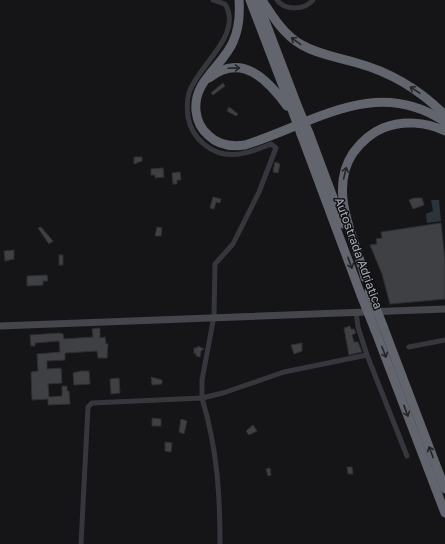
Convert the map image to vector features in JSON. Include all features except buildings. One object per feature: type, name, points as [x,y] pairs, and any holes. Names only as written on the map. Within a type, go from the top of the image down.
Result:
[{"type":"highway","points":[[239,0],[239,22],[233,41],[224,56],[205,79],[196,102],[198,122],[210,138],[230,146],[240,146],[345,107],[366,102],[387,101],[406,104],[428,112],[445,122]]},
{"type":"highway","name":"Autostrada Adriatica","points":[[250,0],[365,278],[365,293]]},
{"type":"highway","name":"Autostrada Adriatica","points":[[257,0],[296,112]]},
{"type":"highway","points":[[262,0],[273,17],[288,35],[302,45],[322,54],[358,63],[387,74],[413,88],[434,104],[445,115]]},
{"type":"highway","points":[[201,86],[220,71],[236,68],[249,70],[266,82],[296,112]]},
{"type":"highway","points":[[365,278],[344,206],[343,184],[346,169],[352,155],[361,143],[371,134],[395,124],[421,123],[445,131]]},
{"type":"highway","name":"Autostrada Adriatica","points":[[305,134],[365,293],[445,488]]},
{"type":"highway","name":"Autostrada Adriatica","points":[[379,328],[445,513]]},
{"type":"main road","points":[[0,326],[214,316],[445,309]]},
{"type":"street","points":[[213,0],[225,4],[229,22],[223,41],[195,80],[188,94],[187,110],[191,127],[201,142],[210,149],[221,154],[245,154],[271,144],[276,148],[259,192],[233,244],[215,264],[214,316],[202,380],[202,398],[208,416],[218,474],[220,544]]},
{"type":"street","points":[[277,0],[287,7],[298,7],[308,6],[313,0]]},
{"type":"street","points":[[356,312],[358,327],[367,355],[407,456]]},
{"type":"street","points":[[409,347],[445,340]]},
{"type":"street","points":[[81,544],[88,407],[92,403],[108,401],[202,398],[222,393],[284,372],[367,355]]},
{"type":"shaded area","points":[[431,200],[439,200],[441,221],[427,223],[426,214],[433,211]]}]
